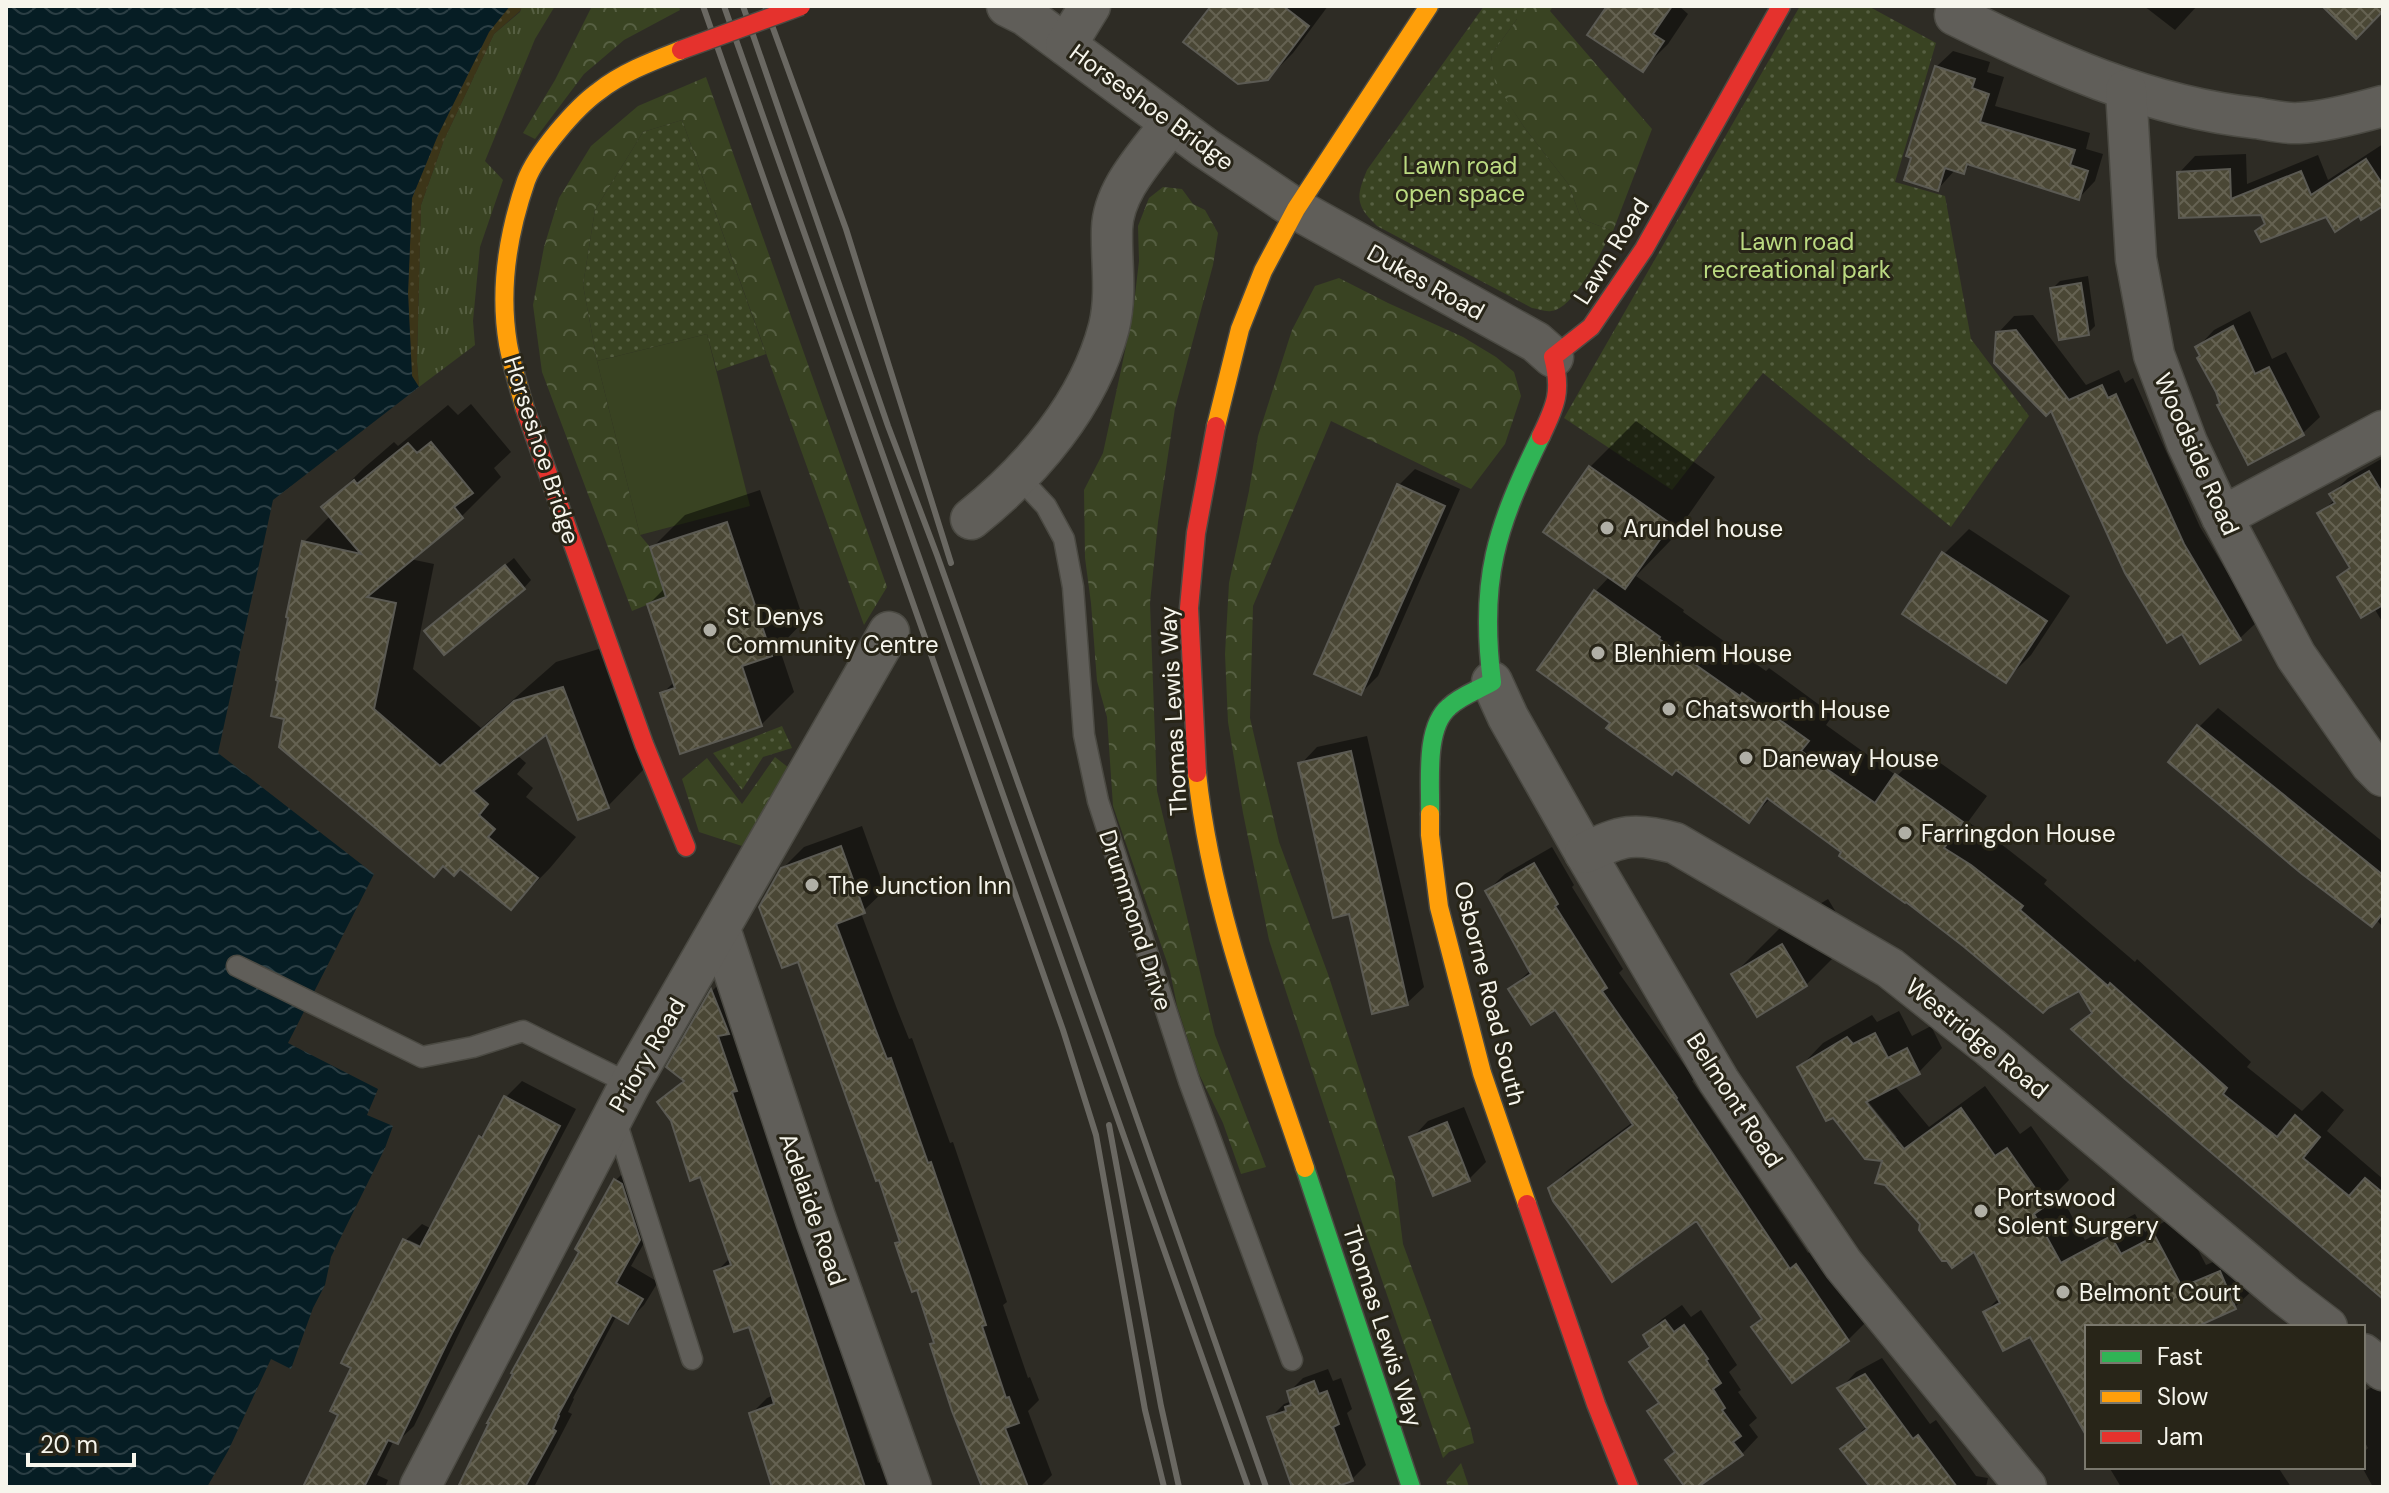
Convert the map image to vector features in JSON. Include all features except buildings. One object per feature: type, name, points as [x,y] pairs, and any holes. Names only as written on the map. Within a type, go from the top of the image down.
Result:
[{"type":"street","name":"Horseshoe Bridge","points":[[686,847],[644,744],[527,418],[508,345],[504,303],[507,253],[527,179],[545,148],[598,91],[640,66],[801,6]]},
{"type":"street","name":"Horseshoe Bridge","points":[[1007,6],[1025,15],[1171,123],[1296,209]]},
{"type":"street","points":[[1066,45],[1090,6]]},
{"type":"street","name":"Thomas Lewis Way","points":[[1411,1487],[1242,979],[1217,887],[1202,820],[1195,751],[1189,608],[1196,533],[1211,448],[1240,329],[1263,271],[1296,209],[1429,6]]},
{"type":"street","name":"Lawn Road","points":[[1553,357],[1591,327],[1644,249],[1781,6]]},
{"type":"street","points":[[1955,15],[2013,44],[2126,90],[2226,115],[2298,123],[2383,106]]},
{"type":"street","name":"Woodside Road","points":[[2126,90],[2136,259],[2154,355],[2187,443],[2222,517],[2296,656],[2371,764],[2383,776]]},
{"type":"street","points":[[971,519],[1019,477],[1039,454],[1092,373],[1113,305],[1112,227],[1118,200],[1171,123]]},
{"type":"street","name":"Dukes Road","points":[[1296,209],[1536,342],[1553,357]]},
{"type":"street","points":[[1492,682],[1486,637],[1486,589],[1503,520],[1518,481],[1551,414],[1559,383],[1553,357]]},
{"type":"street","points":[[2222,517],[2383,431]]},
{"type":"street","name":"Priory Road","points":[[420,1487],[622,1099],[889,632]]},
{"type":"street","name":"Belmont Road","points":[[1492,682],[1508,717],[1585,853],[1719,1081],[1843,1264],[2026,1487]]},
{"type":"street","name":"Osborne Road South","points":[[1492,682],[1450,705],[1439,717],[1433,734],[1430,835],[1439,907],[1482,1073],[1596,1404],[1629,1487]]},
{"type":"street","name":"Westridge Road","points":[[1585,853],[1607,842],[1630,836],[1648,836],[1675,843],[1890,968],[1990,1047],[2324,1325]]},
{"type":"street","name":"Adelaide Road","points":[[720,929],[816,1220],[911,1487]]},
{"type":"street","points":[[2365,1356],[2383,1370]]},
{"type":"lane","name":"Drummond Drive","points":[[1019,477],[1046,506],[1064,539],[1073,587],[1084,735],[1098,801],[1180,1054],[1292,1360]]},
{"type":"lane","points":[[237,966],[422,1057],[473,1047],[523,1031],[622,1099],[692,1359]]},
{"type":"green space","points":[[522,6],[555,6],[535,39],[485,161],[503,180],[480,247],[473,321],[475,345],[419,387],[421,205],[444,140],[494,34],[520,12]]},
{"type":"green space","points":[[592,6],[679,6],[680,10],[624,40],[584,74],[535,139],[523,133],[555,80]]},
{"type":"green space","name":"Lawn road open space","points":[[1484,6],[1517,6],[1517,19],[1491,55],[1495,82],[1524,127],[1569,185],[1581,219],[1613,231],[1578,290],[1560,308],[1551,311],[1532,308],[1377,226],[1361,206],[1361,187],[1367,170]]},
{"type":"green space","points":[[1517,6],[1553,6],[1550,11],[1652,129],[1613,231],[1581,219],[1569,185],[1494,82],[1491,55],[1517,19]]},
{"type":"green space","name":"Lawn road recreational park","points":[[1800,6],[1868,6],[1936,43],[1895,182],[1945,196],[1971,339],[2029,416],[1951,527],[1763,373],[1672,490],[1564,418]]},
{"type":"green space","points":[[706,77],[887,587],[864,625],[682,120],[643,132],[595,210],[583,285],[597,361],[640,535],[650,547],[666,597],[632,611],[542,372],[533,305],[544,247],[559,198],[591,146],[638,106]]},
{"type":"green space","points":[[682,120],[766,354],[717,371],[707,334],[597,361],[583,285],[595,210],[643,132]]},
{"type":"green space","points":[[1163,187],[1182,189],[1193,204],[1205,210],[1218,233],[1213,265],[1175,408],[1158,522],[1150,603],[1157,791],[1215,1035],[1266,1167],[1241,1174],[1223,1123],[1199,1074],[1177,1006],[1170,971],[1113,806],[1107,717],[1097,681],[1085,558],[1084,490],[1103,453],[1133,312],[1139,261],[1138,226],[1149,198]]},
{"type":"green space","points":[[1339,278],[1463,337],[1496,357],[1514,372],[1521,396],[1505,444],[1471,489],[1331,421],[1253,606],[1250,718],[1279,842],[1328,974],[1395,1180],[1403,1244],[1474,1443],[1449,1452],[1443,1458],[1269,940],[1228,722],[1225,654],[1229,583],[1258,436],[1292,330],[1315,286]]},
{"type":"green space","points":[[707,334],[750,506],[640,535],[597,361]]},
{"type":"green space","points":[[782,726],[792,748],[763,757],[742,790],[713,753]]},
{"type":"green space","points":[[775,757],[789,768],[742,846],[699,832],[682,779],[707,758],[742,804]]},
{"type":"green space","points":[[1461,1463],[1469,1487],[1448,1487],[1446,1481]]},
{"type":"sand","points":[[510,6],[522,6],[494,34],[444,140],[421,205],[419,387],[412,376],[408,293],[412,198],[438,135],[489,32]]},
{"type":"water","points":[[6,6],[510,6],[489,32],[438,135],[412,198],[408,293],[412,376],[419,387],[273,500],[218,753],[374,874],[288,1043],[378,1089],[367,1115],[393,1126],[331,1257],[325,1285],[313,1308],[291,1369],[271,1359],[228,1451],[207,1487],[6,1487]]},
{"type":"railway","points":[[703,6],[1063,1030],[1096,1135],[1145,1410],[1164,1487]]},
{"type":"railway","points":[[724,6],[1248,1487]]},
{"type":"railway","points":[[743,6],[888,426],[937,555],[1266,1487]]},
{"type":"railway","points":[[765,6],[846,229],[951,563]]},
{"type":"railway","points":[[1109,1125],[1179,1487]]},
{"type":"traffic: fast","points":[[1430,814],[1430,757],[1441,716],[1458,700],[1492,682],[1488,613],[1495,555],[1502,527],[1541,436]]},
{"type":"traffic: fast","points":[[1305,1168],[1411,1487]]},
{"type":"traffic: slow","points":[[1216,426],[1240,329],[1263,271],[1296,209],[1429,6]]},
{"type":"traffic: slow","points":[[525,409],[508,344],[504,303],[510,241],[526,181],[547,145],[589,99],[628,73],[681,50]]},
{"type":"traffic: slow","points":[[1197,773],[1204,824],[1226,924],[1305,1168]]},
{"type":"traffic: slow","points":[[1430,814],[1439,907],[1482,1073],[1527,1204]]},
{"type":"traffic: jam","points":[[681,50],[801,6]]},
{"type":"traffic: jam","points":[[1541,436],[1556,398],[1553,357],[1591,327],[1644,249],[1781,6]]},
{"type":"traffic: jam","points":[[525,409],[644,744],[686,847]]},
{"type":"traffic: jam","points":[[1197,773],[1189,608],[1196,533],[1216,426]]},
{"type":"traffic: jam","points":[[1527,1204],[1596,1404],[1629,1487]]},
{"type":"place","name":"Arundel house","points":[[1607,528]]},
{"type":"place","name":"St Denys Community Centre","points":[[710,630]]},
{"type":"place","name":"Blenhiem House","points":[[1598,653]]},
{"type":"place","name":"Chatsworth House","points":[[1669,709]]},
{"type":"place","name":"Daneway House","points":[[1746,758]]},
{"type":"place","name":"Farringdon House","points":[[1905,833]]},
{"type":"place","name":"The Junction Inn","points":[[812,885]]},
{"type":"place","name":"Portswood Solent Surgery","points":[[1981,1211]]},
{"type":"place","name":"Belmont Court","points":[[2063,1292]]}]
